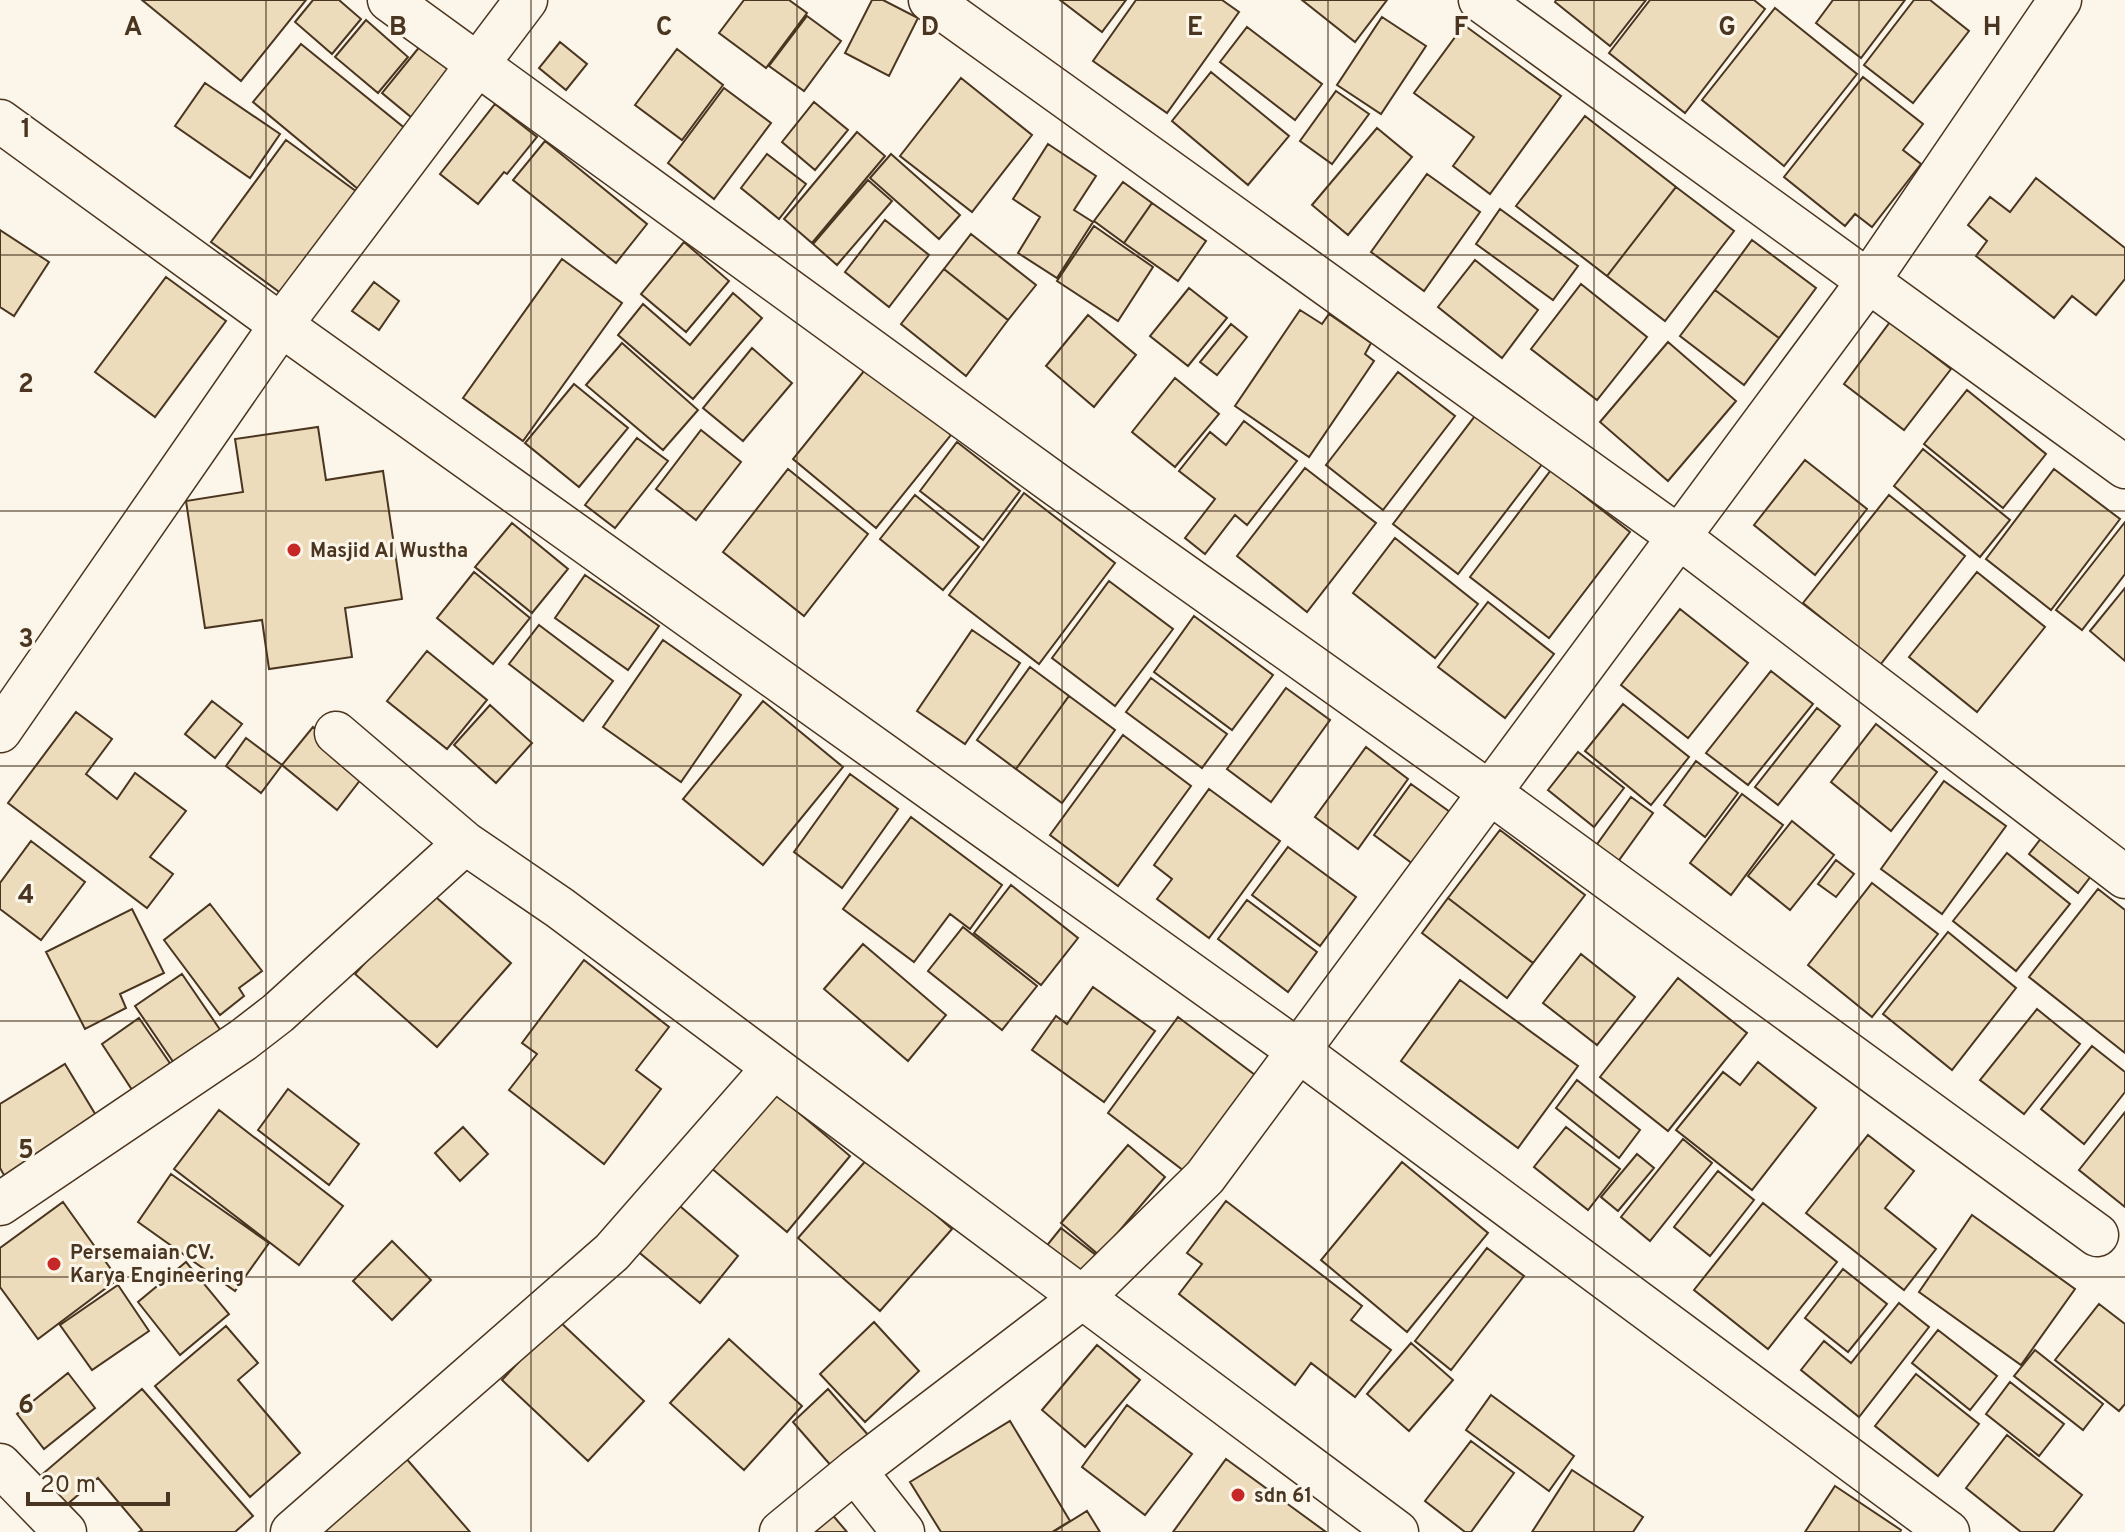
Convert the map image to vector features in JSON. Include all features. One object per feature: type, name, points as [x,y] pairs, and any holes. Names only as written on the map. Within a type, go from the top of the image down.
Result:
[{"type":"street","points":[[389,0],[1045,476],[1489,792],[2097,1235]]},
{"type":"street","points":[[0,731],[281,325],[526,0]]},
{"type":"street","points":[[930,0],[1679,537],[2125,877]]},
{"type":"street","points":[[1480,0],[2125,467]]},
{"type":"street","points":[[781,1532],[855,1471],[1083,1297],[1205,1177],[1869,280],[2049,3]]},
{"type":"street","points":[[0,121],[1300,1052],[1948,1532]]},
{"type":"street","points":[[336,733],[465,843],[560,908],[1397,1532]]},
{"type":"street","points":[[0,1204],[266,1022],[465,843]]},
{"type":"street","points":[[292,1532],[612,1252],[773,1068]]},
{"type":"street","points":[[0,1465],[65,1532]]},
{"type":"street","points":[[855,1471],[903,1532]]},
{"type":"building","points":[[142,0],[306,0],[241,81]]},
{"type":"building","points":[[313,0],[339,0],[361,19],[332,54],[295,22]]},
{"type":"building","points":[[744,0],[789,0],[807,13],[766,68],[719,33]]},
{"type":"building","points":[[872,0],[883,0],[918,18],[889,76],[845,53]]},
{"type":"building","points":[[1060,0],[1126,0],[1102,32]]},
{"type":"building","points":[[1136,0],[1222,0],[1239,12],[1167,113],[1093,61]]},
{"type":"building","points":[[1302,0],[1387,0],[1355,42]]},
{"type":"building","points":[[1556,0],[1646,0],[1610,46]]},
{"type":"building","points":[[1650,0],[1754,0],[1765,9],[1685,113],[1609,53]]},
{"type":"building","points":[[1833,0],[1905,0],[1861,58],[1816,23]]},
{"type":"building","points":[[1914,0],[1930,0],[1969,31],[1913,103],[1864,65]]},
{"type":"building","points":[[1775,8],[1857,74],[1784,166],[1702,100]]},
{"type":"building","points":[[807,16],[841,41],[804,91],[769,66]]},
{"type":"building","points":[[1382,17],[1426,46],[1381,114],[1337,85]]},
{"type":"building","points":[[366,20],[408,57],[378,93],[335,57]]},
{"type":"building","points":[[1464,25],[1561,96],[1490,194],[1453,166],[1474,137],[1414,93]]},
{"type":"building","points":[[1247,27],[1322,84],[1295,120],[1220,62]]},
{"type":"building","points":[[560,42],[587,64],[566,90],[539,68]]},
{"type":"building","points":[[301,44],[407,130],[358,189],[253,102]]},
{"type":"building","points":[[421,45],[462,79],[423,127],[382,93]]},
{"type":"building","points":[[677,49],[723,85],[682,140],[635,105]]},
{"type":"building","points":[[1211,72],[1289,136],[1248,185],[1172,121]]},
{"type":"building","points":[[1863,77],[1923,124],[1903,150],[1921,164],[1872,227],[1855,214],[1845,226],[1784,177]]},
{"type":"building","points":[[961,78],[1032,135],[972,212],[900,156]]},
{"type":"building","points":[[205,83],[280,134],[250,178],[175,126]]},
{"type":"building","points":[[724,88],[771,123],[714,199],[668,163]]},
{"type":"building","points":[[1336,91],[1369,114],[1332,164],[1300,141]]},
{"type":"building","points":[[814,102],[848,130],[815,170],[782,142]]},
{"type":"building","points":[[495,104],[537,137],[478,204],[440,174]]},
{"type":"building","points":[[1585,116],[1676,187],[1607,276],[1516,206]]},
{"type":"building","points":[[1377,128],[1412,157],[1348,235],[1312,205]]},
{"type":"building","points":[[857,132],[885,156],[812,243],[784,219]]},
{"type":"building","points":[[286,140],[368,200],[293,302],[211,242]]},
{"type":"building","points":[[545,141],[647,224],[616,263],[513,180]]},
{"type":"building","points":[[1048,144],[1096,176],[1074,210],[1093,222],[1057,278],[1018,253],[1040,217],[1013,199]]},
{"type":"building","points":[[767,154],[806,184],[779,219],[741,188]]},
{"type":"building","points":[[891,154],[960,215],[939,239],[870,178]]},
{"type":"building","points":[[1427,174],[1480,212],[1424,291],[1371,252]]},
{"type":"building","points":[[2036,178],[2125,248],[2125,279],[2096,315],[2072,296],[2054,318],[1976,256],[1987,241],[1968,225],[1990,197],[2010,212]]},
{"type":"building","points":[[868,180],[892,201],[837,265],[813,244]]},
{"type":"building","points":[[1123,182],[1152,203],[1124,243],[1094,221]]},
{"type":"building","points":[[1676,187],[1734,231],[1665,321],[1607,276]]},
{"type":"building","points":[[1152,203],[1206,241],[1178,281],[1124,243]]},
{"type":"building","points":[[1500,209],[1578,266],[1553,300],[1476,244]]},
{"type":"building","points":[[885,220],[929,255],[889,307],[845,272]]},
{"type":"building","points":[[1094,226],[1153,267],[1118,321],[1057,281]]},
{"type":"building","points":[[0,230],[49,262],[14,316],[0,307]]},
{"type":"building","points":[[971,234],[1036,285],[1008,320],[944,269]]},
{"type":"building","points":[[1752,240],[1816,288],[1779,338],[1715,290]]},
{"type":"building","points":[[684,242],[729,281],[686,332],[641,294]]},
{"type":"building","points":[[562,259],[622,303],[523,441],[463,398]]},
{"type":"building","points":[[1475,260],[1538,310],[1502,358],[1438,307]]},
{"type":"building","points":[[944,269],[1008,320],[966,376],[901,324]]},
{"type":"building","points":[[166,277],[226,321],[155,417],[95,372]]},
{"type":"building","points":[[374,282],[399,301],[379,330],[352,311]]},
{"type":"building","points":[[1581,284],[1647,337],[1597,400],[1531,349]]},
{"type":"building","points":[[1189,288],[1227,318],[1188,366],[1150,336]]},
{"type":"building","points":[[1715,290],[1779,338],[1744,385],[1680,336]]},
{"type":"building","points":[[733,293],[762,318],[693,399],[618,335],[643,304],[690,345]]},
{"type":"building","points":[[1300,310],[1322,324],[1329,314],[1371,343],[1365,354],[1374,361],[1309,457],[1235,406]]},
{"type":"building","points":[[1088,315],[1136,355],[1094,407],[1046,366]]},
{"type":"building","points":[[1890,322],[1951,369],[1904,430],[1844,384]]},
{"type":"building","points":[[1231,324],[1247,337],[1217,375],[1200,362]]},
{"type":"building","points":[[1668,342],[1736,401],[1668,481],[1600,422]]},
{"type":"building","points":[[622,343],[698,410],[663,450],[586,385]]},
{"type":"building","points":[[752,348],[792,383],[743,441],[703,408]]},
{"type":"building","points":[[868,366],[951,435],[876,528],[793,459]]},
{"type":"building","points":[[1398,372],[1455,416],[1383,510],[1326,465]]},
{"type":"building","points":[[1175,378],[1219,414],[1175,467],[1132,432]]},
{"type":"building","points":[[574,384],[628,428],[579,487],[525,443]]},
{"type":"building","points":[[1967,390],[2046,454],[2003,508],[1924,444]]},
{"type":"building","points":[[1478,412],[1543,463],[1458,574],[1393,524]]},
{"type":"building","points":[[1244,421],[1297,461],[1247,525],[1235,515],[1205,554],[1185,538],[1215,499],[1179,471],[1210,432],[1226,445]]},
{"type":"building","name":"Masjid Al Wustha","points":[[318,427],[326,480],[383,471],[402,599],[345,608],[352,657],[269,669],[262,620],[205,628],[186,501],[243,492],[235,439]]},
{"type":"building","points":[[701,430],[741,462],[696,520],[656,489]]},
{"type":"building","points":[[637,438],[668,461],[615,528],[585,505]]},
{"type":"building","points":[[957,442],[1020,491],[983,540],[920,491]]},
{"type":"building","points":[[1923,449],[2010,520],[1980,557],[1894,486]]},
{"type":"building","points":[[1805,460],[1867,509],[1815,575],[1754,525]]},
{"type":"building","points":[[1305,468],[1376,523],[1307,612],[1237,556]]},
{"type":"building","points":[[788,469],[868,534],[804,616],[723,552]]},
{"type":"building","points":[[2054,469],[2120,519],[2051,610],[1986,559]]},
{"type":"building","points":[[1551,470],[1630,532],[1549,638],[1470,577]]},
{"type":"building","points":[[1024,493],[1115,563],[1039,664],[949,595]]},
{"type":"building","points":[[915,495],[979,547],[943,590],[880,539]]},
{"type":"building","points":[[1889,495],[1965,556],[1880,665],[1803,603]]},
{"type":"building","points":[[2125,522],[2125,574],[2082,630],[2056,610]]},
{"type":"building","points":[[512,523],[568,569],[532,613],[475,567]]},
{"type":"building","points":[[1395,538],[1478,604],[1435,658],[1353,593]]},
{"type":"building","points":[[474,572],[530,618],[493,664],[437,618]]},
{"type":"building","points":[[1977,572],[2045,627],[1977,712],[1909,657]]},
{"type":"building","points":[[585,575],[659,626],[628,670],[555,618]]},
{"type":"building","points":[[1109,581],[1173,629],[1115,706],[1052,658]]},
{"type":"building","points":[[2125,588],[2125,661],[2090,631]]},
{"type":"building","points":[[1488,602],[1554,654],[1505,718],[1438,667]]},
{"type":"building","points":[[1680,609],[1748,663],[1688,738],[1621,685]]},
{"type":"building","points":[[1194,616],[1273,675],[1232,730],[1154,672]]},
{"type":"building","points":[[539,625],[613,681],[583,721],[509,664]]},
{"type":"building","points":[[972,630],[1020,663],[965,744],[917,711]]},
{"type":"building","points":[[663,640],[741,695],[681,782],[603,727]]},
{"type":"building","points":[[427,651],[487,700],[447,749],[387,701]]},
{"type":"building","points":[[1030,667],[1069,696],[1016,769],[977,740]]},
{"type":"building","points":[[1771,671],[1813,704],[1748,785],[1706,753]]},
{"type":"building","points":[[1151,678],[1227,734],[1202,768],[1126,712]]},
{"type":"building","points":[[1286,688],[1330,720],[1271,802],[1227,769]]},
{"type":"building","points":[[1069,696],[1115,730],[1062,803],[1016,769]]},
{"type":"building","points":[[212,701],[242,724],[215,758],[185,734]]},
{"type":"building","points":[[763,701],[843,767],[763,865],[683,799]]},
{"type":"building","points":[[1623,704],[1689,757],[1651,805],[1585,751]]},
{"type":"building","points":[[490,705],[532,743],[496,783],[454,745]]},
{"type":"building","points":[[1817,708],[1840,726],[1778,805],[1755,787]]},
{"type":"building","points":[[76,712],[112,739],[86,774],[117,799],[135,773],[186,811],[150,857],[173,874],[147,908],[8,803]]},
{"type":"building","points":[[1876,724],[1937,772],[1891,831],[1831,782]]},
{"type":"building","points":[[313,727],[368,770],[337,810],[282,765]]},
{"type":"building","points":[[1123,735],[1191,786],[1118,886],[1050,835]]},
{"type":"building","points":[[246,738],[282,765],[261,793],[226,766]]},
{"type":"building","points":[[1366,747],[1408,779],[1358,849],[1315,817]]},
{"type":"building","points":[[1578,752],[1624,788],[1594,827],[1548,790]]},
{"type":"building","points":[[1696,761],[1738,793],[1705,837],[1664,805]]},
{"type":"building","points":[[850,774],[898,809],[842,888],[794,852]]},
{"type":"building","points":[[1944,781],[2006,826],[1942,914],[1881,869]]},
{"type":"building","points":[[1411,784],[1450,812],[1413,864],[1374,835]]},
{"type":"building","points":[[1209,789],[1280,841],[1209,938],[1157,899],[1172,879],[1154,865]]},
{"type":"building","points":[[1742,794],[1783,825],[1731,895],[1690,863]]},
{"type":"building","points":[[1631,797],[1653,813],[1617,863],[1595,847]]},
{"type":"building","points":[[911,817],[1002,885],[970,929],[950,914],[914,962],[843,909]]},
{"type":"building","points":[[1792,821],[1834,855],[1790,910],[1748,876]]},
{"type":"building","points":[[2049,828],[2098,867],[2078,893],[2029,854]]},
{"type":"building","points":[[1500,830],[1585,895],[1533,963],[1448,898]]},
{"type":"building","points":[[31,841],[85,882],[41,940],[0,909],[0,883]]},
{"type":"building","points":[[1288,847],[1356,897],[1320,946],[1252,895]]},
{"type":"building","points":[[2007,853],[2070,904],[2016,971],[1953,921]]},
{"type":"building","points":[[1836,860],[1854,874],[1836,897],[1818,884]]},
{"type":"building","points":[[1872,883],[1938,934],[1872,1017],[1808,965]]},
{"type":"building","points":[[1011,885],[1078,938],[1041,985],[974,933]]},
{"type":"building","points":[[2098,889],[2125,910],[2125,1053],[2029,977]]},
{"type":"building","points":[[429,891],[511,963],[437,1047],[355,974]]},
{"type":"building","points":[[1448,898],[1533,963],[1507,998],[1422,933]]},
{"type":"building","points":[[1247,900],[1317,952],[1288,992],[1218,939]]},
{"type":"building","points":[[210,904],[262,971],[239,988],[244,996],[220,1015],[164,940]]},
{"type":"building","points":[[132,909],[164,973],[120,994],[126,1008],[85,1029],[46,952]]},
{"type":"building","points":[[963,927],[1037,986],[1002,1030],[928,971]]},
{"type":"building","points":[[1948,932],[2016,988],[1952,1070],[1883,1014]]},
{"type":"building","points":[[863,944],[946,1015],[908,1061],[824,989]]},
{"type":"building","points":[[1581,954],[1635,997],[1597,1045],[1543,1003]]},
{"type":"building","points":[[584,960],[669,1027],[636,1070],[661,1089],[604,1164],[509,1090],[537,1054],[522,1043]]},
{"type":"building","points":[[182,974],[223,1034],[176,1066],[135,1006]]},
{"type":"building","points":[[1678,978],[1747,1033],[1668,1131],[1600,1077]]},
{"type":"building","points":[[1460,980],[1578,1066],[1518,1148],[1401,1061]]},
{"type":"building","points":[[1093,987],[1155,1031],[1104,1102],[1032,1050],[1056,1016],[1067,1024]]},
{"type":"building","points":[[2037,1009],[2080,1044],[2024,1114],[1980,1080]]},
{"type":"building","points":[[1178,1017],[1263,1081],[1192,1177],[1108,1113]]},
{"type":"building","points":[[139,1018],[178,1075],[140,1102],[102,1044]]},
{"type":"building","points":[[2092,1046],[2125,1072],[2125,1092],[2084,1144],[2041,1109]]},
{"type":"building","points":[[1758,1062],[1816,1108],[1752,1190],[1676,1130],[1723,1072],[1740,1085]]},
{"type":"building","points":[[65,1064],[103,1127],[9,1184],[0,1168],[0,1104]]},
{"type":"building","points":[[1577,1080],[1640,1130],[1619,1158],[1556,1108]]},
{"type":"building","points":[[288,1089],[359,1144],[329,1185],[258,1130]]},
{"type":"building","points":[[773,1091],[850,1156],[787,1232],[710,1167]]},
{"type":"building","points":[[219,1110],[343,1206],[299,1265],[174,1169]]},
{"type":"building","points":[[2125,1112],[2125,1207],[2079,1170]]},
{"type":"building","points":[[463,1127],[488,1154],[460,1181],[435,1153]]},
{"type":"building","points":[[1566,1127],[1620,1169],[1588,1210],[1534,1167]]},
{"type":"building","points":[[1868,1135],[1914,1171],[1885,1208],[1936,1249],[1904,1290],[1806,1213]]},
{"type":"building","points":[[1683,1139],[1712,1163],[1650,1241],[1621,1217]]},
{"type":"building","points":[[1128,1145],[1165,1177],[1099,1255],[1061,1223]]},
{"type":"building","points":[[1637,1154],[1654,1168],[1618,1211],[1601,1197]]},
{"type":"building","points":[[869,1157],[952,1229],[880,1311],[798,1238]]},
{"type":"building","points":[[1402,1162],[1488,1233],[1407,1332],[1321,1260]]},
{"type":"building","points":[[1718,1171],[1754,1200],[1710,1256],[1674,1227]]},
{"type":"building","points":[[171,1174],[269,1243],[235,1291],[138,1222]]},
{"type":"building","points":[[674,1201],[738,1256],[700,1303],[635,1249]]},
{"type":"building","points":[[1226,1201],[1362,1306],[1351,1320],[1391,1350],[1355,1397],[1311,1363],[1295,1385],[1179,1294],[1202,1264],[1187,1253]]},
{"type":"building","name":"Persemaian CV. Karya Engineering","points":[[63,1202],[118,1279],[38,1339],[0,1287],[0,1248]]},
{"type":"building","points":[[1763,1203],[1837,1262],[1768,1349],[1694,1290]]},
{"type":"building","points":[[1972,1215],[2075,1289],[2021,1365],[1919,1292]]},
{"type":"building","points":[[1061,1228],[1097,1256],[1076,1282],[1040,1254]]},
{"type":"building","points":[[392,1241],[431,1280],[392,1320],[353,1281]]},
{"type":"building","points":[[1487,1248],[1524,1276],[1451,1370],[1415,1341]]},
{"type":"building","points":[[186,1262],[229,1314],[180,1355],[138,1302]]},
{"type":"building","points":[[1843,1269],[1887,1304],[1848,1352],[1805,1318]]},
{"type":"building","points":[[118,1285],[149,1331],[92,1370],[60,1325]]},
{"type":"building","points":[[1899,1303],[1929,1327],[1859,1417],[1801,1370],[1824,1341],[1851,1363]]},
{"type":"building","points":[[2099,1304],[2125,1324],[2125,1404],[2119,1411],[2055,1360]]},
{"type":"building","points":[[558,1320],[644,1401],[588,1461],[502,1380]]},
{"type":"building","points":[[874,1322],[919,1371],[865,1422],[820,1374]]},
{"type":"building","points":[[226,1326],[258,1363],[238,1380],[300,1453],[250,1497],[155,1386]]},
{"type":"building","points":[[1938,1330],[1997,1376],[1970,1410],[1912,1363]]},
{"type":"building","points":[[729,1339],[802,1406],[744,1470],[670,1403]]},
{"type":"building","points":[[1411,1343],[1453,1380],[1409,1431],[1367,1394]]},
{"type":"building","points":[[1097,1345],[1140,1380],[1085,1447],[1042,1410]]},
{"type":"building","points":[[2035,1350],[2103,1404],[2083,1430],[2014,1376]]},
{"type":"building","points":[[68,1373],[95,1408],[44,1449],[17,1414]]},
{"type":"building","points":[[1916,1374],[1979,1424],[1938,1476],[1875,1426]]},
{"type":"building","points":[[2010,1382],[2064,1424],[2039,1456],[1986,1414]]},
{"type":"building","points":[[142,1389],[253,1516],[235,1532],[139,1532],[142,1530],[98,1478],[64,1507],[39,1477]]},
{"type":"building","points":[[828,1389],[869,1436],[833,1468],[793,1422]]},
{"type":"building","points":[[1491,1395],[1574,1456],[1549,1491],[1466,1430]]},
{"type":"building","points":[[1127,1405],[1192,1454],[1145,1515],[1082,1467]]},
{"type":"building","points":[[1010,1421],[1070,1521],[1052,1532],[941,1532],[910,1482]]},
{"type":"building","points":[[2007,1435],[2082,1495],[2053,1532],[2021,1532],[1966,1488]]},
{"type":"building","points":[[1471,1441],[1514,1473],[1471,1532],[1465,1532],[1425,1501]]},
{"type":"building","points":[[398,1449],[470,1532],[312,1532]]},
{"type":"building","name":"sdn 61","points":[[1226,1459],[1326,1532],[1173,1532]]},
{"type":"building","points":[[1572,1470],[1643,1517],[1633,1532],[1532,1532]]},
{"type":"building","points":[[1835,1486],[1901,1530],[1900,1532],[1805,1532]]},
{"type":"building","points":[[824,1505],[847,1532],[794,1532]]},
{"type":"building","points":[[1087,1511],[1100,1532],[1053,1532]]},
{"type":"place","name":"Masjid Al Wustha","points":[[294,550]]},
{"type":"place","name":"Persemaian CV. Karya Engineering","points":[[54,1264]]},
{"type":"place","name":"sdn 61","points":[[1238,1495]]}]
